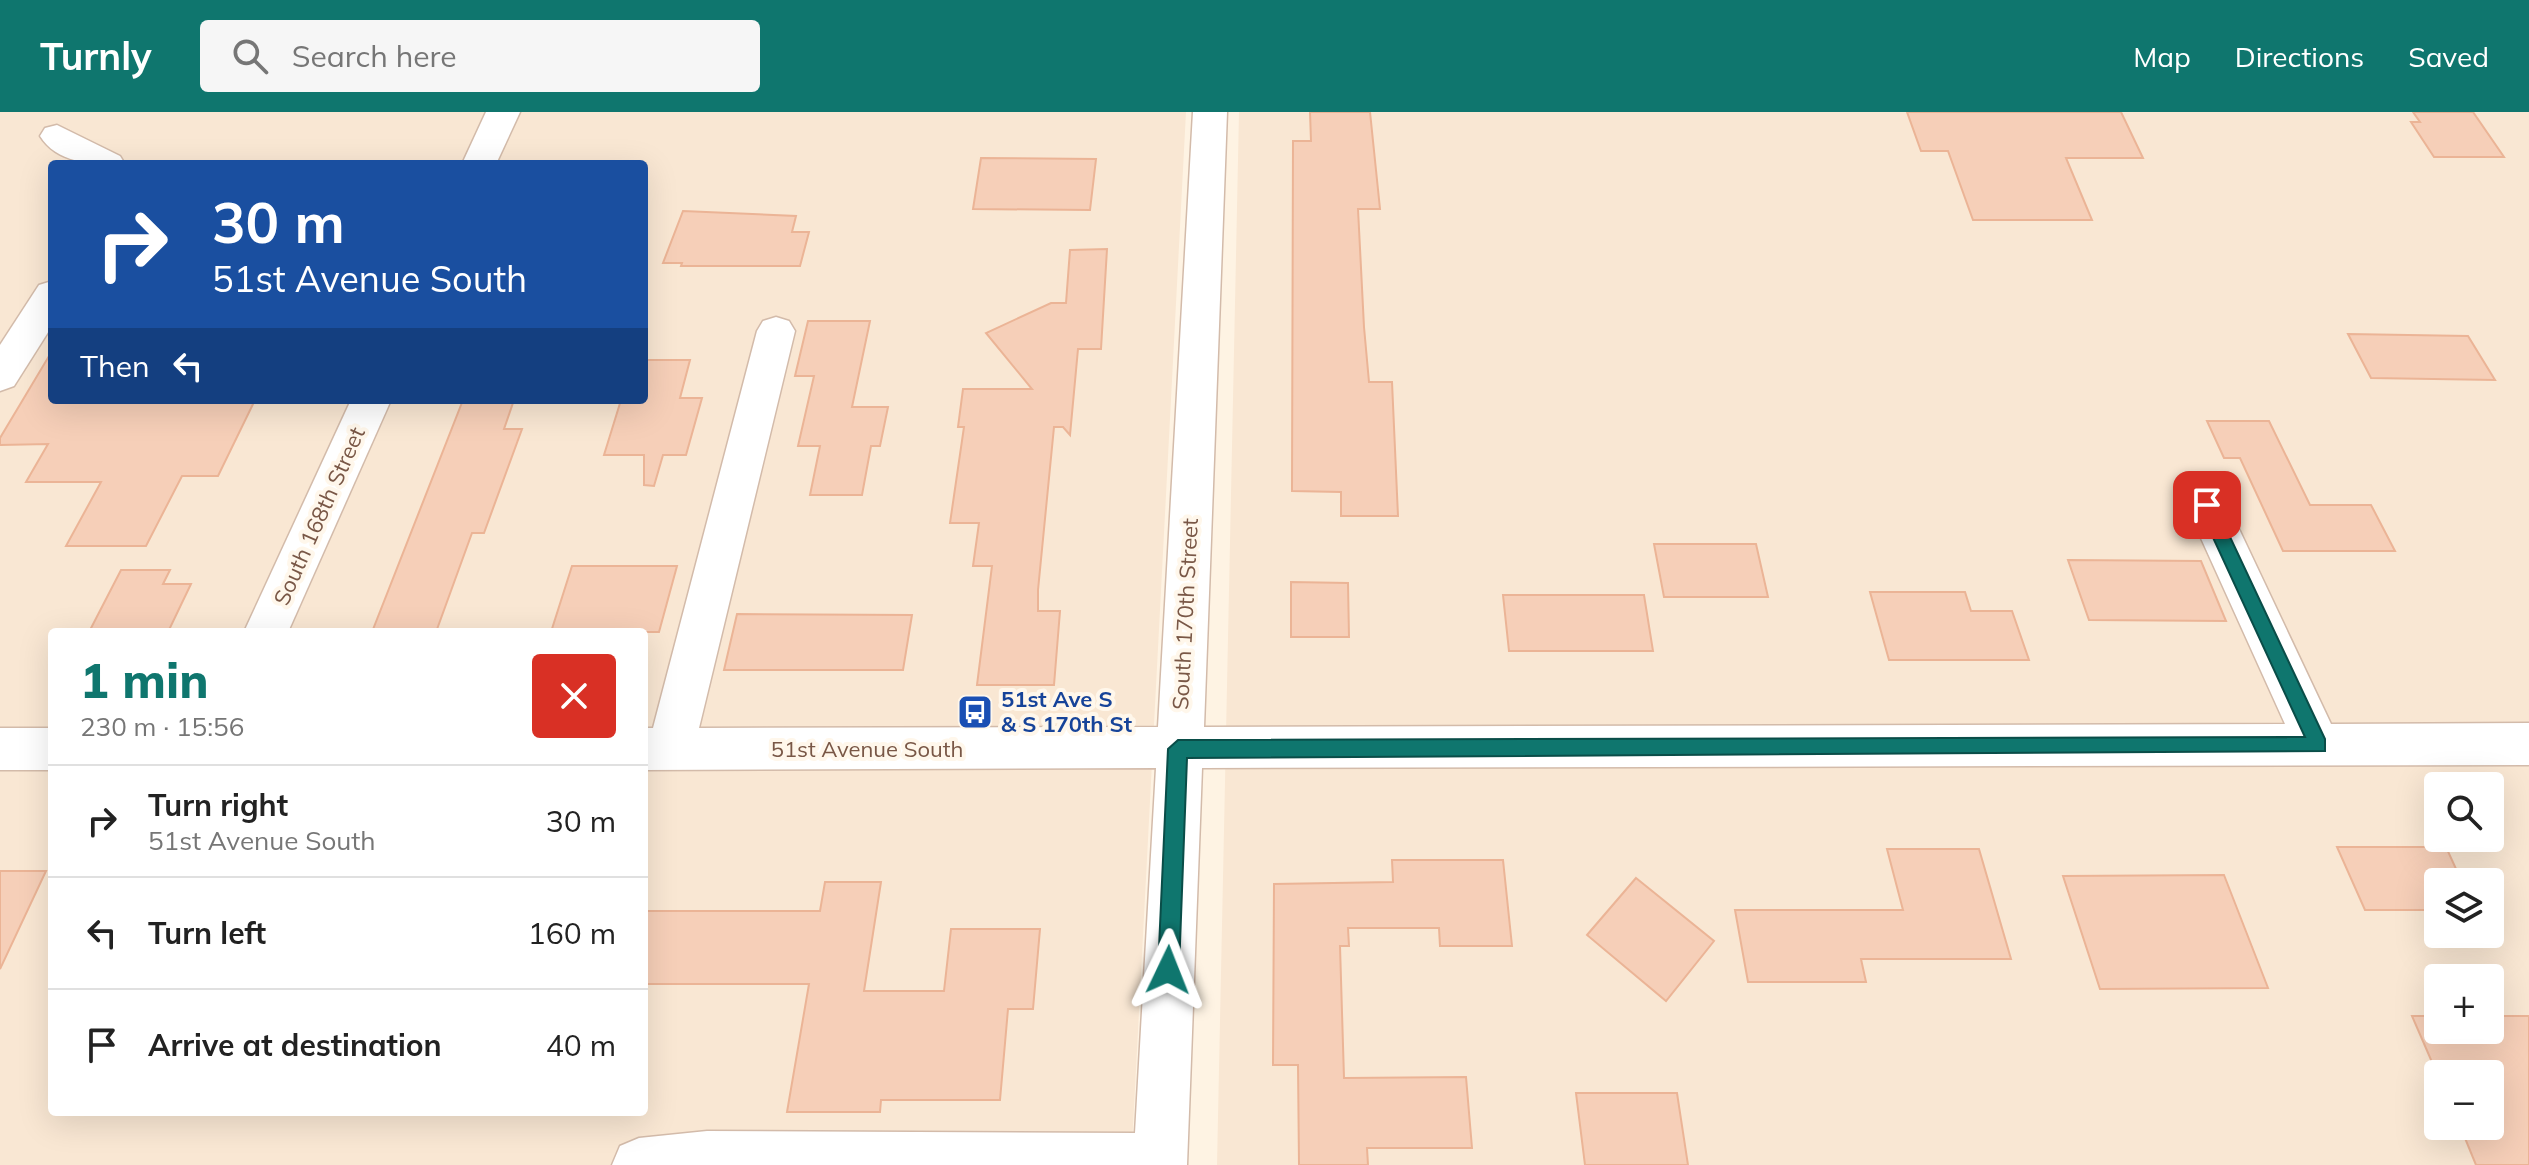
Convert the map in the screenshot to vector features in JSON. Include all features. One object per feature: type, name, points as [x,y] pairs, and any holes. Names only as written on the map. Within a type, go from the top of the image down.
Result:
[{"type":"street","points":[[481,160],[503,112]]},
{"type":"street","name":"South 170th Street","points":[[1160,1163],[1210,112]]},
{"type":"street","points":[[57,136],[101,160]]},
{"type":"street","points":[[0,376],[48,301]]},
{"type":"street","points":[[658,749],[776,331]]},
{"type":"street","name":"South 168th Street","points":[[268,628],[369,404]]},
{"type":"street","points":[[2207,505],[2318,745]]},
{"type":"street","name":"51st Avenue South","points":[[658,749],[2318,745],[2523,756]]},
{"type":"street","points":[[0,749],[48,749]]},
{"type":"street","points":[[639,1165],[707,1158],[1160,1163]]},
{"type":"shaded area","points":[[0,112],[1186,112],[1131,1165],[0,1165]]},
{"type":"shaded area","points":[[1239,112],[2529,112],[2529,1165],[1217,1165]]},
{"type":"building","points":[[1310,112],[1370,112],[1380,209],[1358,209],[1364,327],[1369,382],[1392,382],[1398,516],[1341,516],[1341,492],[1292,491],[1293,141],[1311,141]]},
{"type":"building","points":[[1907,112],[2121,112],[2143,158],[2066,158],[2092,220],[1973,220],[1948,151],[1921,151]]},
{"type":"building","points":[[2413,112],[2473,112],[2504,157],[2434,157],[2411,122],[2420,122]]},
{"type":"building","points":[[981,158],[1096,159],[1090,210],[973,209]]},
{"type":"building","points":[[683,211],[796,216],[792,232],[809,232],[800,266],[681,266],[682,263],[663,263]]},
{"type":"building","points":[[1107,249],[1101,349],[1078,349],[1070,435],[1063,427],[1054,427],[1038,611],[1060,611],[1054,685],[977,685],[992,566],[973,566],[979,523],[950,523],[964,427],[958,427],[963,389],[1032,389],[986,333],[1051,303],[1066,303],[1070,250]]},
{"type":"building","points":[[808,321],[870,321],[852,407],[888,407],[880,446],[871,446],[862,495],[810,495],[820,446],[798,446],[814,376],[795,376]]},
{"type":"building","points":[[2348,334],[2468,336],[2495,380],[2371,378]]},
{"type":"building","points":[[48,358],[48,404],[253,404],[218,476],[182,476],[146,546],[66,546],[101,482],[26,482],[48,444],[0,445],[0,438]]},
{"type":"building","points":[[648,360],[690,360],[680,398],[702,398],[686,455],[663,455],[654,486],[644,485],[644,455],[604,455],[620,404],[648,404]]},
{"type":"building","points":[[461,404],[513,404],[504,429],[522,429],[484,533],[472,533],[437,628],[374,628]]},
{"type":"building","points":[[2207,421],[2269,421],[2310,505],[2371,505],[2395,551],[2283,551],[2240,458],[2224,458]]},
{"type":"building","points":[[1654,544],[1756,544],[1768,597],[1664,597]]},
{"type":"building","points":[[2068,560],[2201,561],[2226,621],[2089,620]]},
{"type":"building","points":[[572,566],[677,566],[659,632],[648,632],[648,628],[552,628]]},
{"type":"building","points":[[121,570],[170,570],[163,584],[191,584],[170,628],[91,628]]},
{"type":"building","points":[[1291,582],[1348,583],[1349,637],[1291,637]]},
{"type":"building","points":[[1870,592],[1965,592],[1971,611],[2012,611],[2029,660],[1889,660]]},
{"type":"building","points":[[1503,595],[1644,595],[1653,651],[1509,651]]},
{"type":"building","points":[[737,614],[912,615],[903,670],[724,670]]},
{"type":"building","points":[[2337,847],[2424,847],[2424,852],[2448,852],[2456,868],[2424,868],[2424,910],[2365,910]]},
{"type":"building","points":[[1887,849],[1979,849],[2011,959],[1861,959],[1866,982],[1748,982],[1735,910],[1903,910]]},
{"type":"building","points":[[1392,860],[1503,860],[1512,946],[1440,946],[1439,928],[1348,928],[1349,946],[1340,946],[1344,1078],[1466,1077],[1472,1148],[1367,1148],[1368,1165],[1299,1165],[1298,1065],[1273,1065],[1274,884],[1393,882]]},
{"type":"building","points":[[0,871],[46,871],[0,969]]},
{"type":"building","points":[[2224,875],[2268,988],[2100,989],[2063,876]]},
{"type":"building","points":[[1636,878],[1714,941],[1666,1001],[1587,935]]},
{"type":"building","points":[[825,882],[881,882],[864,991],[944,991],[951,929],[1040,929],[1033,1009],[1008,1009],[1000,1100],[881,1100],[880,1112],[787,1112],[809,984],[648,984],[648,911],[820,911]]},
{"type":"building","points":[[2412,1016],[2424,1016],[2424,1044]]},
{"type":"building","points":[[2504,1016],[2529,1016],[2529,1165],[2476,1165],[2466,1140],[2504,1140],[2504,1060],[2431,1060],[2424,1044],[2504,1044]]},
{"type":"building","points":[[1576,1093],[1677,1093],[1688,1165],[1585,1165]]},
{"type":"place","name":"51st Ave S & S 170th St","points":[[975,712]]},
{"type":"route","points":[[1168,970],[1178,749],[2318,745],[2293,684],[2207,505]]}]
